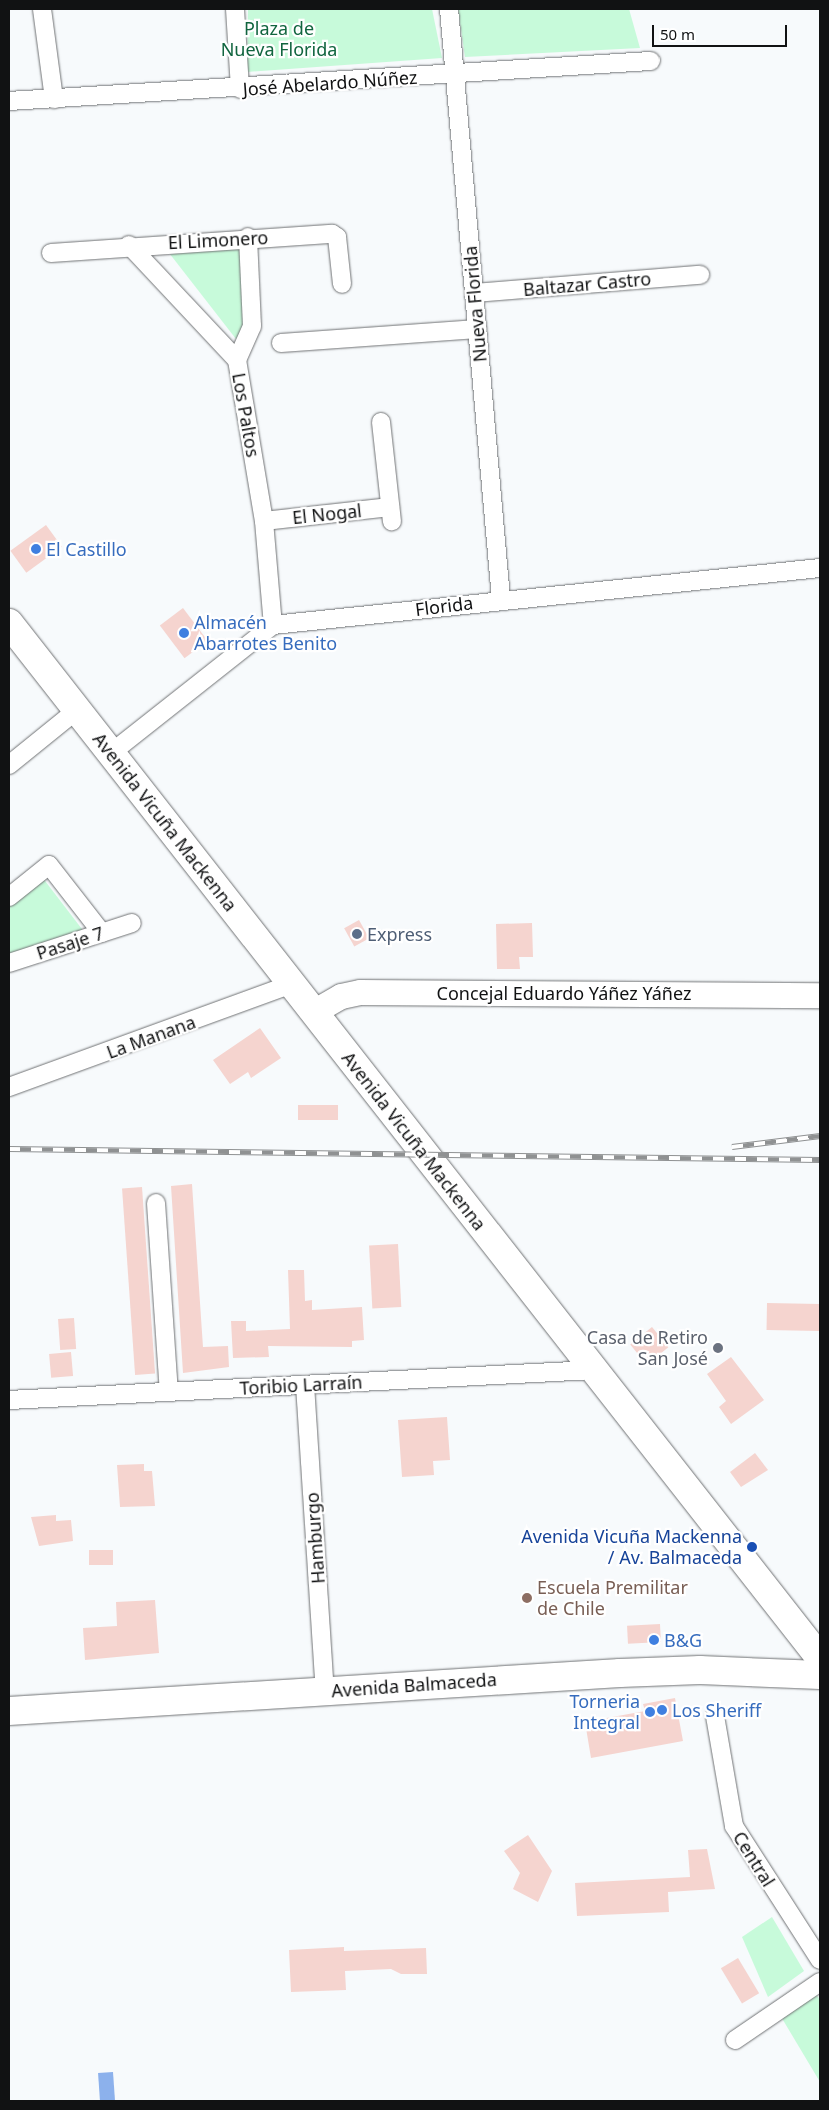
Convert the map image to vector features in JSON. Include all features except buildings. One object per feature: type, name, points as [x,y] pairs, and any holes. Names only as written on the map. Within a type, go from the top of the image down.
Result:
[{"type":"main road","name":"Avenida Vicuña Mackenna","points":[[9,623],[820,1658]]},
{"type":"main road","name":"Avenida Balmaceda","points":[[9,1711],[620,1673],[700,1670],[820,1675]]},
{"type":"street","points":[[42,9],[54,99]]},
{"type":"street","points":[[235,9],[240,89]]},
{"type":"street","name":"Nueva Florida","points":[[449,9],[501,599]]},
{"type":"street","name":"José Abelardo Núñez","points":[[9,101],[240,89],[651,61]]},
{"type":"street","name":"El Limonero","points":[[51,253],[130,245],[248,237],[332,234],[338,237],[342,284]]},
{"type":"street","points":[[237,360],[252,326],[248,237]]},
{"type":"street","name":"Los Paltos","points":[[130,245],[237,360],[264,521],[273,626]]},
{"type":"street","name":"Baltazar Castro","points":[[474,293],[700,275]]},
{"type":"street","points":[[281,342],[478,330]]},
{"type":"street","name":"El Nogal","points":[[264,521],[391,514],[380,422]]},
{"type":"street","name":"Florida","points":[[273,626],[501,599],[820,568]]},
{"type":"street","points":[[111,753],[273,626]]},
{"type":"street","points":[[9,765],[77,710]]},
{"type":"street","points":[[9,897],[49,865],[102,932]]},
{"type":"street","name":"Pasaje 7","points":[[9,963],[132,923]]},
{"type":"street","name":"La Manana","points":[[9,1087],[292,984]]},
{"type":"street","name":"Concejal Eduardo Yáñez Yáñez","points":[[313,1012],[341,996],[360,992],[820,995]]},
{"type":"street","points":[[156,1203],[169,1392]]},
{"type":"street","name":"Toribio Larraín","points":[[9,1400],[594,1370]]},
{"type":"street","name":"Hamburgo","points":[[305,1385],[325,1691]]},
{"type":"street","name":"Central","points":[[716,1716],[734,1826],[820,1960]]},
{"type":"street","points":[[736,2040],[820,1982]]},
{"type":"green space","name":"Plaza de Nueva Florida","points":[[248,9],[432,9],[442,58],[247,72]]},
{"type":"green space","points":[[458,9],[629,9],[640,48],[465,57]]},
{"type":"green space","points":[[239,233],[246,330],[236,339],[159,240]]},
{"type":"green space","points":[[42,877],[85,933],[9,958],[9,903]]},
{"type":"green space","points":[[772,1917],[804,1971],[768,1997],[742,1937]]},
{"type":"green space","points":[[816,1994],[820,2000],[820,2082],[780,2015]]},
{"type":"water","points":[[113,2072],[115,2101],[100,2101],[98,2073]]},
{"type":"railway","points":[[732,1147],[820,1136]]},
{"type":"railway","points":[[9,1149],[820,1160]]},
{"type":"place","name":"El Castillo","points":[[36,549]]},
{"type":"place","name":"Almacén Abarrotes Benito","points":[[184,633]]},
{"type":"place","name":"Express","points":[[357,934]]},
{"type":"place","name":"Casa de Retiro San José","points":[[718,1348]]},
{"type":"place","name":"Avenida Vicuña Mackenna / Av. Balmaceda","points":[[752,1547]]},
{"type":"place","name":"Escuela Premilitar de Chile","points":[[527,1598]]},
{"type":"place","name":"B&G","points":[[654,1640]]},
{"type":"place","name":"Los Sheriff","points":[[662,1710]]},
{"type":"place","name":"Torneria Integral","points":[[650,1712]]}]
